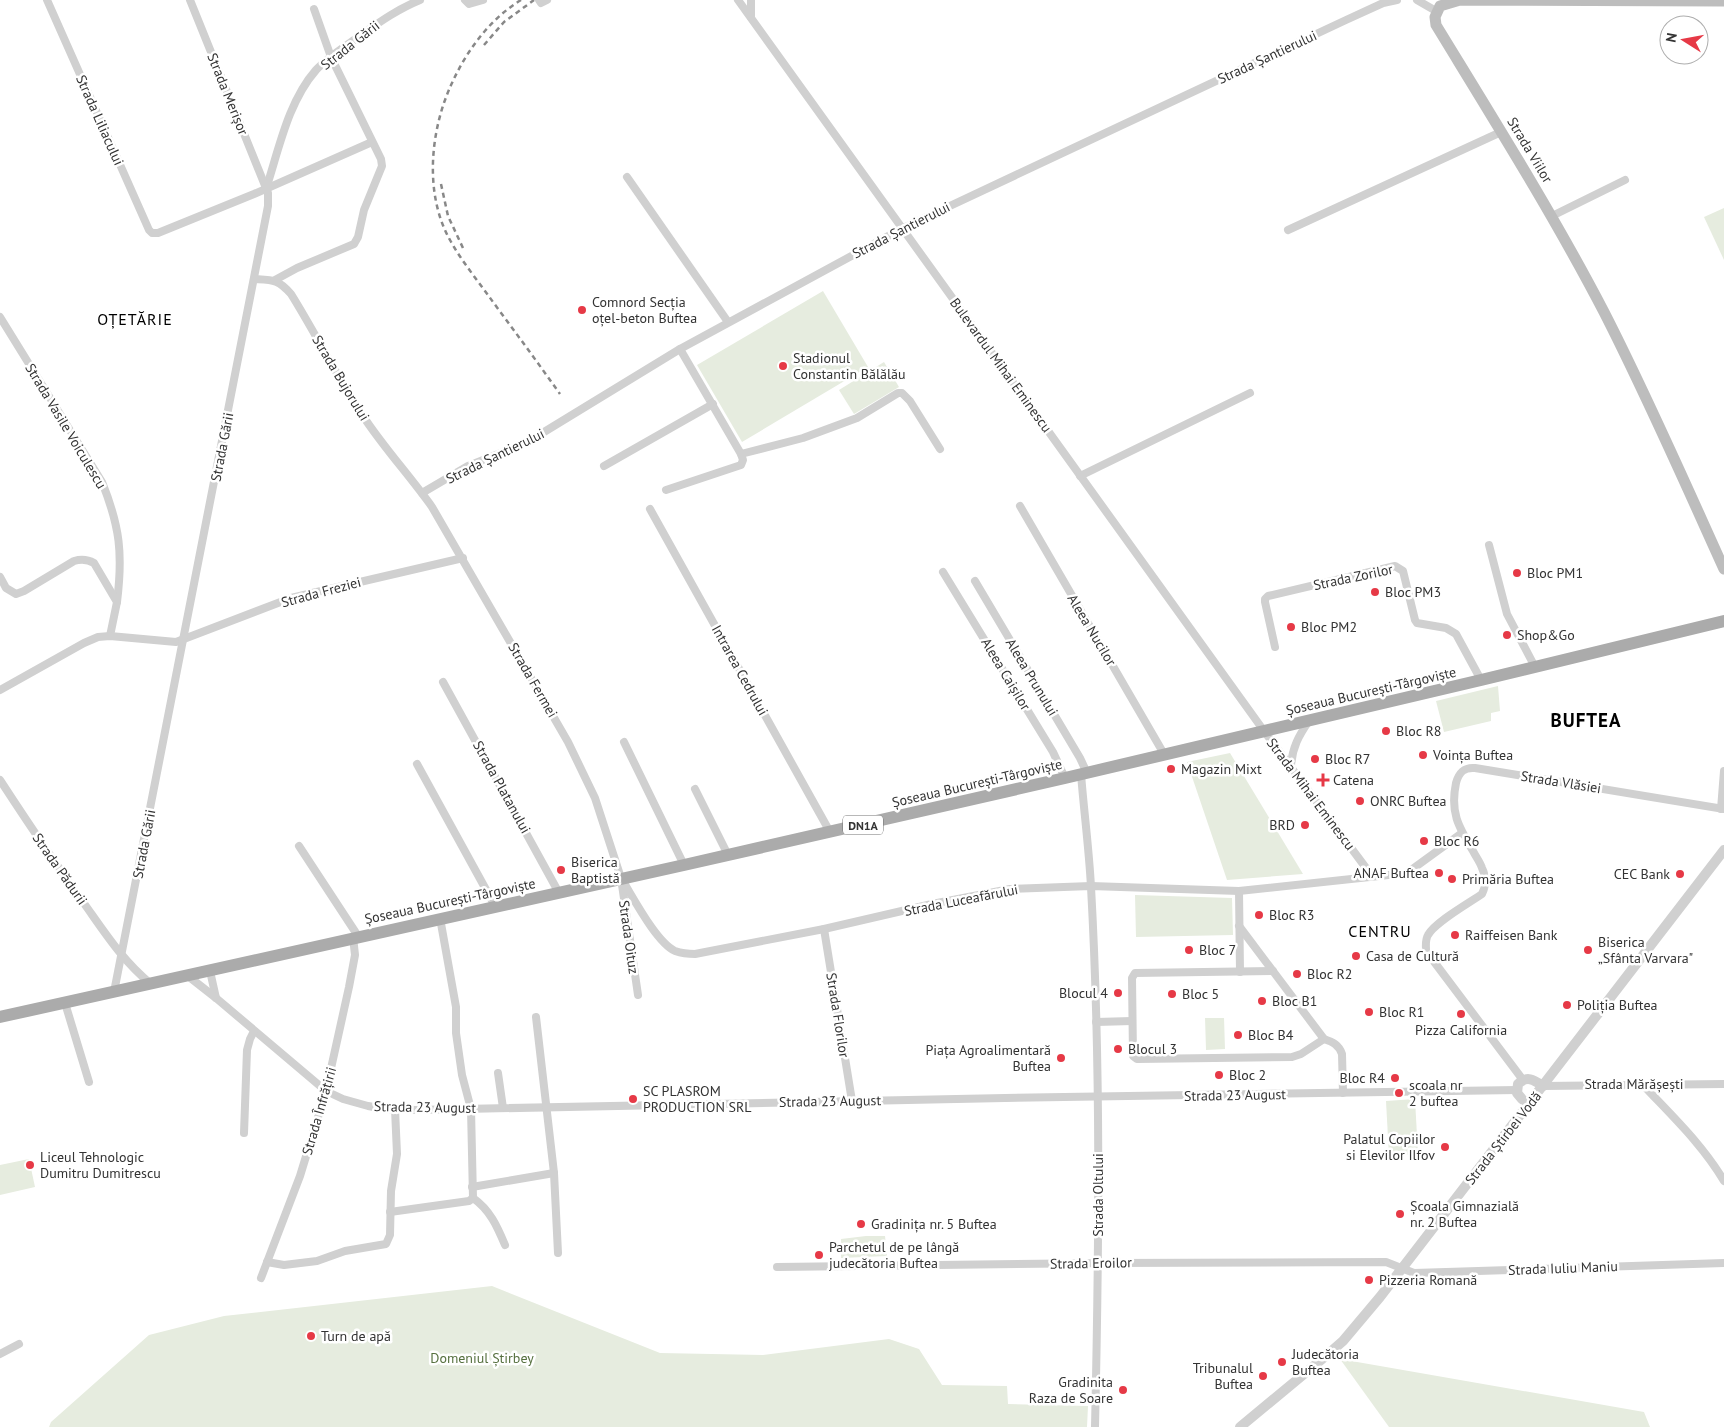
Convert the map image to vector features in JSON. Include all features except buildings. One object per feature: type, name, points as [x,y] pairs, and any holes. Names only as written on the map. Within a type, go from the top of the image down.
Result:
[{"type":"main road","points":[[1436,11],[1445,3],[1460,0],[1724,1]]},
{"type":"main road","name":"Strada Viilor","points":[[1436,11],[1436,25],[1552,216],[1603,311],[1644,392],[1724,569]]},
{"type":"main road","name":"Șoseaua București-Târgoviște","points":[[0,1017],[1084,774],[1535,668],[1724,621]]},
{"type":"street","name":"Strada Liliacului","points":[[47,0],[149,230],[152,233],[158,234],[266,188]]},
{"type":"street","name":"Strada Merișor","points":[[190,0],[266,188]]},
{"type":"street","name":"Strada Gării","points":[[114,992],[267,213],[268,200],[266,188],[289,118],[298,97],[316,70],[392,13],[420,0]]},
{"type":"street","points":[[465,0],[469,4],[483,0]]},
{"type":"street","points":[[539,0],[541,3],[547,0]]},
{"type":"street","name":"Bulevardul Mihai Eminescu","points":[[738,0],[1264,731]]},
{"type":"street","points":[[751,0],[751,17]]},
{"type":"street","name":"Strada Șantierului","points":[[422,493],[468,466],[526,443],[680,348],[903,228],[1346,20],[1396,0]]},
{"type":"street","points":[[1417,0],[1436,11]]},
{"type":"street","points":[[254,279],[275,280],[297,268],[351,246],[357,241],[364,210],[382,166],[381,159],[331,57],[314,9]]},
{"type":"street","points":[[1288,230],[1501,132]]},
{"type":"street","points":[[266,188],[372,142]]},
{"type":"street","points":[[627,178],[728,322]]},
{"type":"street","points":[[1552,216],[1625,180]]},
{"type":"street","name":"Strada Bujorului","points":[[275,280],[283,285],[291,294],[362,415],[392,457],[408,473],[422,493]]},
{"type":"street","name":"Strada Vasile Voiculescu","points":[[0,317],[102,482],[111,507],[121,552],[121,568],[110,636]]},
{"type":"street","points":[[666,490],[741,466],[743,460],[680,348]]},
{"type":"street","points":[[1080,476],[1250,393]]},
{"type":"street","points":[[741,454],[803,438],[857,418],[898,394],[902,394],[910,401],[940,449]]},
{"type":"street","points":[[604,466],[713,404]]},
{"type":"street","name":"Strada Fermei","points":[[422,493],[463,558],[584,773],[602,818],[620,878]]},
{"type":"street","name":"Aleea Nucilor","points":[[1020,506],[1164,754]]},
{"type":"street","name":"Intrarea Cedrului","points":[[650,509],[830,832]]},
{"type":"street","points":[[1490,545],[1507,614],[1535,668]]},
{"type":"street","name":"Strada Freziei","points":[[0,690],[98,637],[110,636],[176,642],[291,598],[463,558]]},
{"type":"street","points":[[0,577],[6,588],[16,594],[24,592],[74,561],[79,559],[90,560],[94,563],[116,602]]},
{"type":"street","name":"Strada Zorilor","points":[[1275,646],[1265,602],[1268,596],[1395,566],[1403,570],[1415,620],[1421,624],[1446,628],[1456,634],[1481,680]]},
{"type":"street","name":"Aleea Caișilor","points":[[944,572],[1054,752],[1065,778]]},
{"type":"street","name":"Aleea Prunului","points":[[975,581],[1080,758],[1084,774]]},
{"type":"street","name":"Strada Platanului","points":[[443,682],[466,720],[559,892]]},
{"type":"street","points":[[1291,766],[1293,748],[1309,721]]},
{"type":"street","name":"Strada Mihai Eminescu","points":[[1264,731],[1372,876]]},
{"type":"street","points":[[624,742],[684,865]]},
{"type":"street","points":[[417,764],[495,906]]},
{"type":"street","name":"Strada Vlăsiei","points":[[1523,1080],[1426,951],[1427,937],[1440,923],[1482,894],[1484,890],[1485,880],[1482,868],[1462,833],[1454,812],[1453,798],[1459,775],[1465,769],[1470,768],[1722,809]]},
{"type":"street","points":[[1722,809],[1724,771]]},
{"type":"street","name":"Strada Oltului","points":[[1084,774],[1091,886],[1096,1022],[1098,1263],[1095,1427]]},
{"type":"street","name":"Strada Pădurii","points":[[0,780],[46,851],[122,956],[136,973],[151,984]]},
{"type":"street","points":[[695,789],[728,855]]},
{"type":"street","points":[[1372,876],[1407,874],[1462,833]]},
{"type":"street","points":[[299,846],[355,937]]},
{"type":"street","name":"Strada Știrbei Vodă","points":[[1240,1427],[1343,1341],[1402,1270],[1724,850]]},
{"type":"street","name":"Strada Luceafărului","points":[[620,878],[661,939],[674,950],[681,953],[695,954],[824,929],[1010,888],[1091,886],[1239,891],[1336,882],[1372,876]]},
{"type":"street","name":"Strada Oituz","points":[[620,878],[638,995]]},
{"type":"street","points":[[1239,891],[1240,972]]},
{"type":"street","points":[[440,918],[456,1007],[456,1033],[462,1075],[471,1108],[473,1198],[484,1206],[496,1222],[505,1245]]},
{"type":"street","points":[[1239,926],[1324,1039],[1334,1043],[1340,1050],[1342,1054],[1343,1093]]},
{"type":"street","name":"Strada Florilor","points":[[824,929],[852,1101]]},
{"type":"street","name":"Strada Înfrățirii","points":[[261,1278],[300,1176],[326,1091],[349,987],[355,937]]},
{"type":"street","points":[[210,971],[216,998]]},
{"type":"street","points":[[1273,971],[1135,973],[1132,978],[1133,1056],[1137,1059],[1292,1057],[1301,1054],[1324,1039]]},
{"type":"street","name":"Strada 23 August","points":[[188,976],[326,1091],[343,1099],[368,1106],[396,1109],[1517,1090]]},
{"type":"street","points":[[65,1003],[89,1082]]},
{"type":"street","points":[[536,1017],[554,1173],[558,1253]]},
{"type":"street","points":[[1096,1022],[1132,1021]]},
{"type":"street","points":[[244,1133],[247,1050],[254,1031]]},
{"type":"street","points":[[498,1073],[503,1108]]},
{"type":"street","points":[[1529,1104],[1519,1096],[1518,1084],[1523,1080],[1529,1079],[1543,1086]]},
{"type":"street","name":"Strada Mărășești","points":[[1543,1086],[1724,1084]]},
{"type":"street","points":[[1643,1085],[1692,1136],[1711,1159],[1724,1181]]},
{"type":"street","points":[[267,1262],[284,1266],[317,1261],[345,1251],[382,1246],[389,1240],[391,1191],[397,1154],[396,1109]]},
{"type":"street","points":[[472,1187],[554,1173]]},
{"type":"street","points":[[390,1212],[469,1201],[473,1198]]},
{"type":"street","name":"Strada Eroilor","points":[[777,1267],[1386,1262],[1402,1270]]},
{"type":"street","name":"Strada Iuliu Maniu","points":[[1402,1270],[1414,1273],[1724,1263]]},
{"type":"street","points":[[0,1354],[18,1344]]},
{"type":"green space","points":[[1724,208],[1724,260],[1704,217]]},
{"type":"green space","name":"Stadionul Constantin Bălălău","points":[[823,291],[868,367],[742,442],[697,365]]},
{"type":"green space","points":[[884,362],[899,387],[854,414],[839,390]]},
{"type":"green space","points":[[1498,686],[1500,711],[1491,713],[1491,721],[1444,732],[1436,701]]},
{"type":"green space","points":[[1230,753],[1303,874],[1227,880],[1187,762]]},
{"type":"green space","points":[[1135,895],[1232,898],[1233,935],[1136,937]]},
{"type":"green space","points":[[1205,1018],[1224,1018],[1225,1049],[1206,1050]]},
{"type":"green space","points":[[1415,1099],[1418,1154],[1389,1156],[1386,1101]]},
{"type":"green space","points":[[29,1159],[35,1187],[0,1195],[0,1165]]},
{"type":"green space","points":[[885,1236],[887,1256],[841,1258],[841,1239]]},
{"type":"green space","name":"Domeniul Știrbey","points":[[492,1286],[660,1353],[763,1355],[889,1339],[919,1349],[942,1385],[1007,1386],[1008,1404],[1088,1406],[1087,1427],[49,1427],[51,1422],[149,1335],[224,1316]]},
{"type":"green space","points":[[1340,1359],[1644,1412],[1650,1427],[1389,1427]]},
{"type":"railway","points":[[521,0],[499,16],[481,36],[472,47],[452,83],[439,121],[435,141],[433,183],[436,203],[450,240],[471,272],[560,394]]},
{"type":"railway","points":[[484,45],[504,22],[534,0]]},
{"type":"railway","points":[[441,184],[448,216],[463,248]]},
{"type":"place","name":"Comnord Secția oțel-beton Buftea","points":[[582,310]]},
{"type":"place","name":"Stadionul Constantin Bălălău","points":[[783,366]]},
{"type":"place","name":"Bloc PM1","points":[[1517,573]]},
{"type":"place","name":"Bloc PM3","points":[[1375,592]]},
{"type":"place","name":"Bloc PM2","points":[[1291,627]]},
{"type":"place","name":"Shop&Go","points":[[1507,635]]},
{"type":"place","name":"Bloc R8","points":[[1386,731]]},
{"type":"place","name":"Voința Buftea","points":[[1423,755]]},
{"type":"place","name":"Bloc R7","points":[[1315,759]]},
{"type":"place","name":"Magazin Mixt","points":[[1171,769]]},
{"type":"place","name":"Catena","points":[[1323,780]]},
{"type":"place","name":"ONRC Buftea","points":[[1360,801]]},
{"type":"place","name":"BRD","points":[[1305,825]]},
{"type":"place","name":"Bloc R6","points":[[1424,841]]},
{"type":"place","name":"Biserica Baptistă","points":[[561,870]]},
{"type":"place","name":"ANAF Buftea","points":[[1439,873]]},
{"type":"place","name":"CEC Bank","points":[[1680,874]]},
{"type":"place","name":"Primăria Buftea","points":[[1452,879]]},
{"type":"place","name":"Bloc R3","points":[[1259,915]]},
{"type":"place","name":"Raiffeisen Bank","points":[[1455,935]]},
{"type":"place","name":"Bloc 7","points":[[1189,950]]},
{"type":"place","name":"Biserica „Sfânta Varvara\"","points":[[1588,950]]},
{"type":"place","name":"Casa de Cultură","points":[[1356,956]]},
{"type":"place","name":"Bloc R2","points":[[1297,974]]},
{"type":"place","name":"Blocul 4","points":[[1118,993]]},
{"type":"place","name":"Bloc 5","points":[[1172,994]]},
{"type":"place","name":"Bloc B1","points":[[1262,1001]]},
{"type":"place","name":"Poliția Buftea","points":[[1567,1005]]},
{"type":"place","name":"Bloc R1","points":[[1369,1012]]},
{"type":"place","name":"Pizza California","points":[[1461,1014]]},
{"type":"place","name":"Bloc B4","points":[[1238,1035]]},
{"type":"place","name":"Blocul 3","points":[[1118,1049]]},
{"type":"place","name":"Piața Agroalimentară Buftea","points":[[1061,1058]]},
{"type":"place","name":"Bloc 2","points":[[1219,1075]]},
{"type":"place","name":"Bloc R4","points":[[1395,1078]]},
{"type":"place","name":"scoala nr 2 buftea","points":[[1399,1093]]},
{"type":"place","name":"SC PLASROM PRODUCTION SRL","points":[[633,1099]]},
{"type":"place","name":"Palatul Copiilor si Elevilor Ilfov","points":[[1445,1147]]},
{"type":"place","name":"Liceul Tehnologic Dumitru Dumitrescu","points":[[30,1165]]},
{"type":"place","name":"Școala Gimnazială nr. 2 Buftea","points":[[1400,1214]]},
{"type":"place","name":"Gradinița nr. 5 Buftea","points":[[861,1224]]},
{"type":"place","name":"Parchetul de pe lângă judecătoria Buftea","points":[[819,1255]]},
{"type":"place","name":"Pizzeria Romană","points":[[1369,1280]]},
{"type":"place","name":"Turn de apă","points":[[311,1336]]},
{"type":"place","name":"Judecătoria Buftea","points":[[1282,1362]]},
{"type":"place","name":"Tribunalul Buftea","points":[[1263,1376]]},
{"type":"place","name":"Gradinita Raza de Soare","points":[[1123,1390]]},
{"type":"district","name":"OȚETĂRIE","points":[[135,319]]},
{"type":"district","name":"BUFTEA","points":[[1586,720]]},
{"type":"district","name":"CENTRU","points":[[1380,931]]}]
